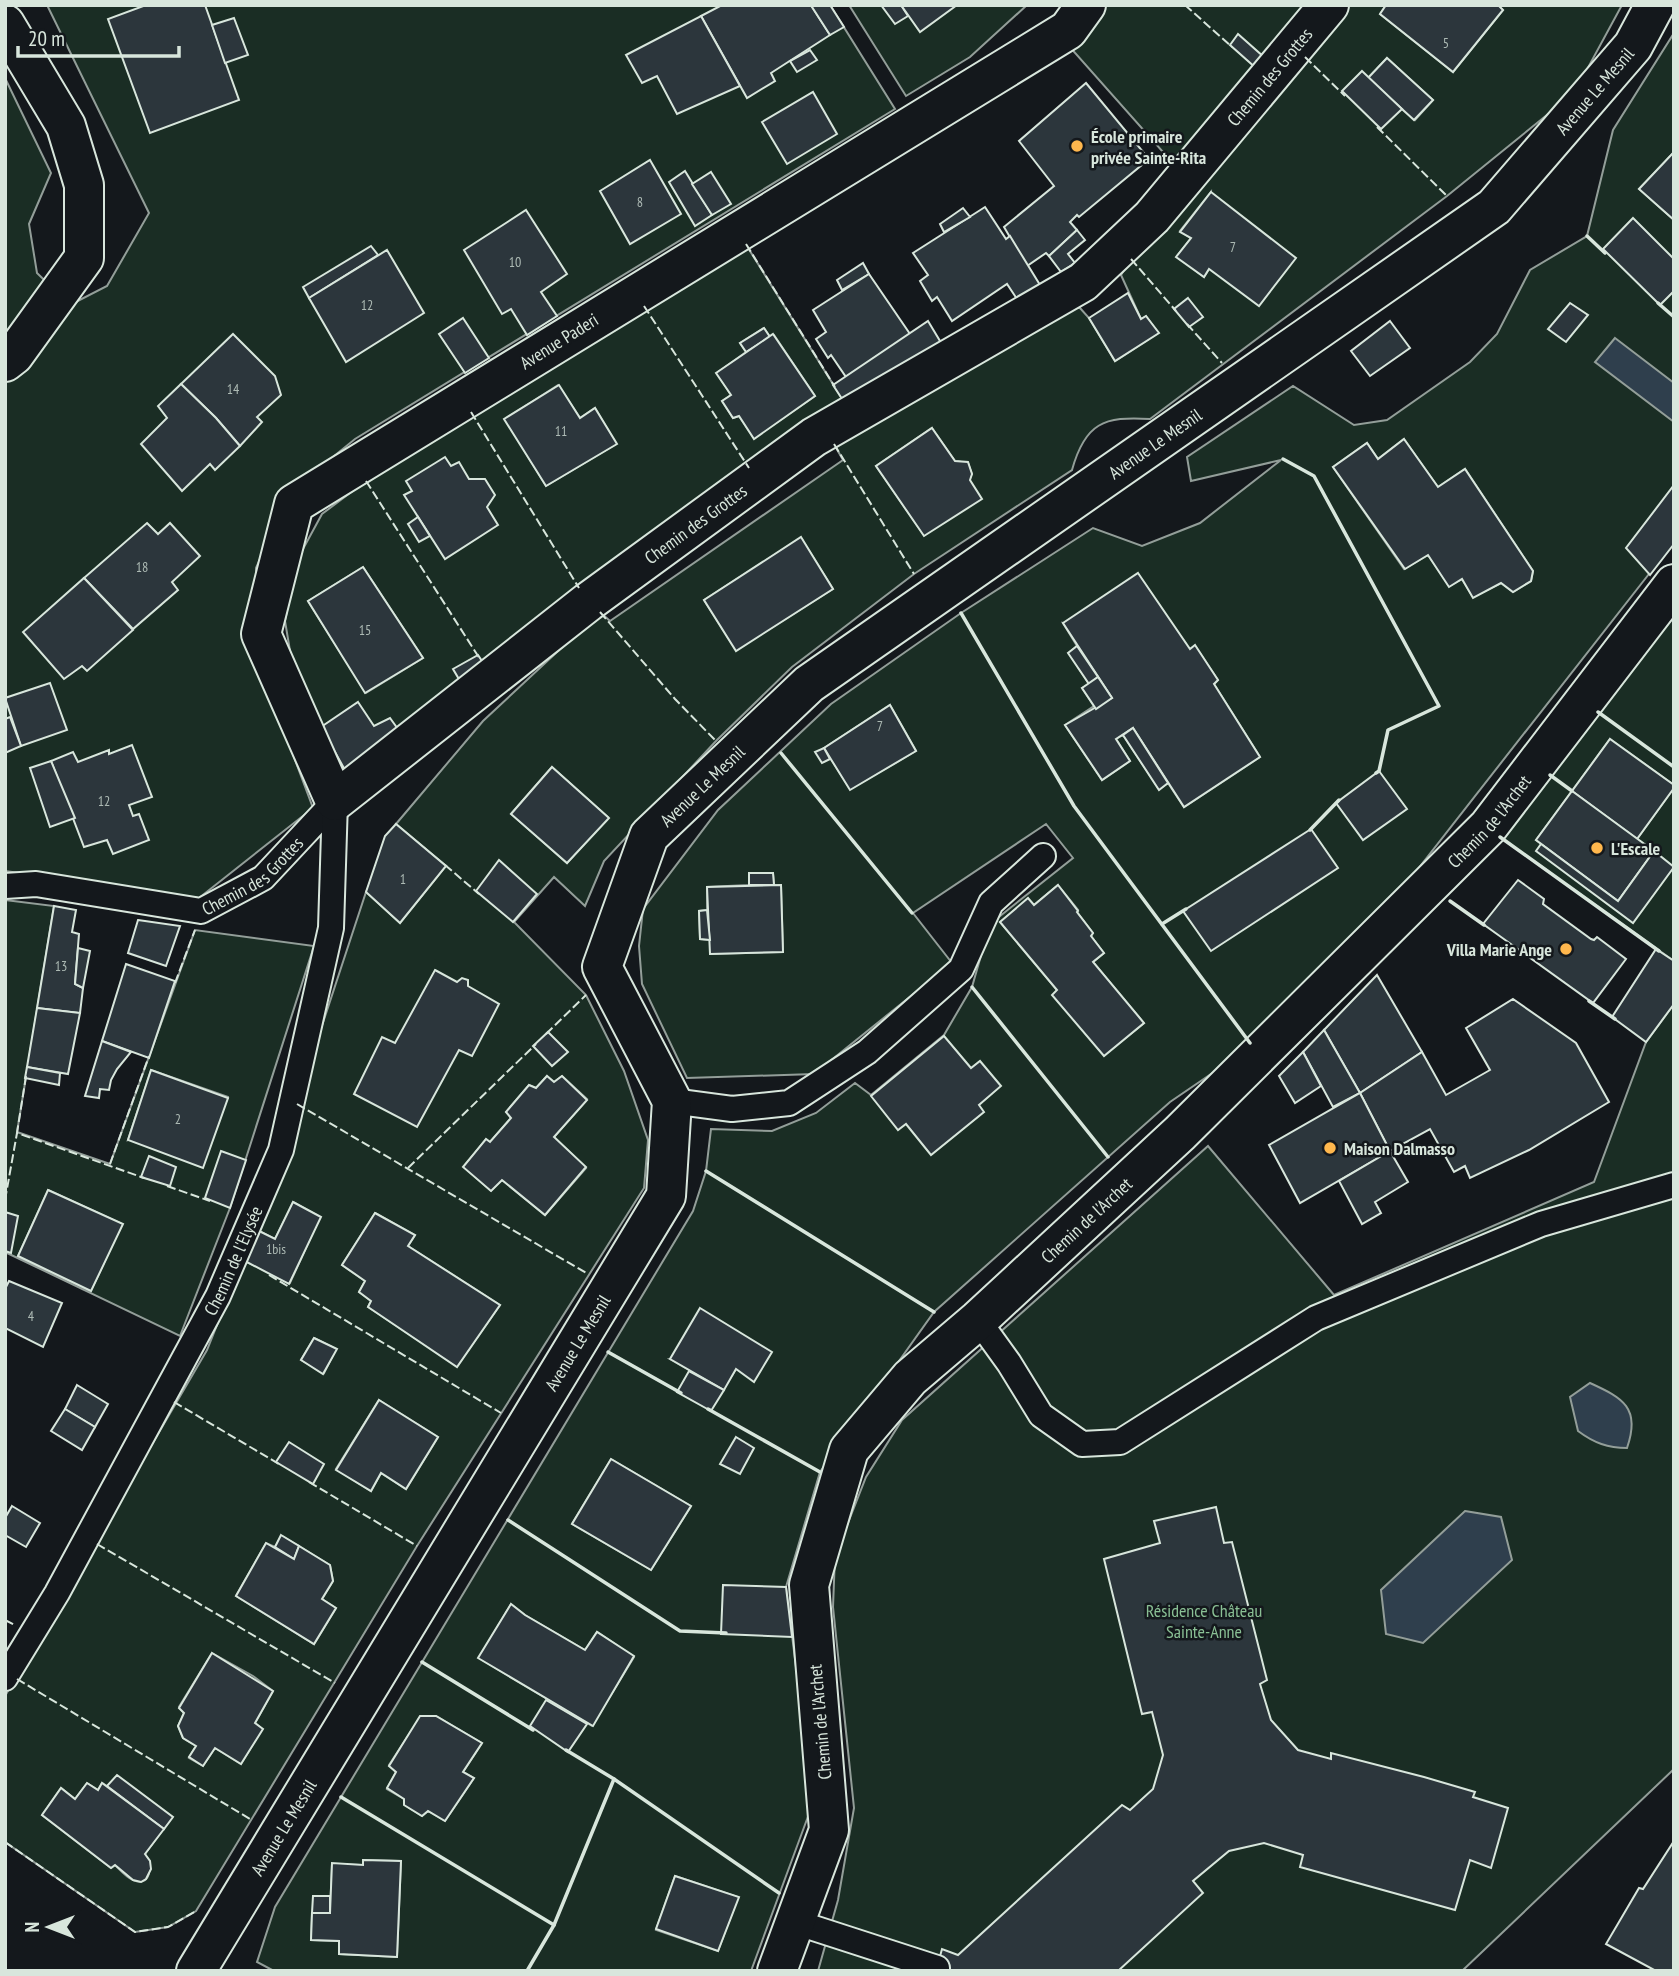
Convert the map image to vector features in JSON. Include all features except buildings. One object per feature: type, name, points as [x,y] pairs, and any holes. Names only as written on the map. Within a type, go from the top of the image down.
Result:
[{"type":"street","name":"Avenue Paderi","points":[[335,801],[261,635],[294,505],[1068,30],[1086,5]]},
{"type":"street","name":"Chemin des Grottes","points":[[335,801],[588,601],[814,437],[1083,282],[1152,217],[1329,5]]},
{"type":"street","name":"Avenue Le Mesnil","points":[[195,1971],[666,1196],[672,1101],[602,967],[649,836],[809,684],[1494,207],[1633,46],[1655,5]]},
{"type":"street","points":[[5,24],[66,126],[83,185],[83,258],[14,355],[5,362]]},
{"type":"street","name":"Chemin de l'Archet","points":[[777,1971],[829,1830],[809,1585],[849,1450],[910,1378],[978,1320],[1180,1133],[1488,827],[1674,584]]},
{"type":"lane","name":"Chemin des Grottes","points":[[5,886],[36,884],[201,911],[263,878],[335,801]]},
{"type":"lane","name":"Chemin de l'Elysée","points":[[5,1678],[57,1593],[218,1296],[281,1150],[331,928],[335,801]]},
{"type":"lane","points":[[672,1101],[732,1109],[789,1103],[867,1052],[961,969],[991,903],[1043,856]]},
{"type":"lane","points":[[978,1320],[1041,1415],[1082,1444],[1120,1442],[1316,1318],[1541,1224],[1674,1185]]},
{"type":"lane","points":[[795,1922],[937,1968]]},
{"type":"green space","points":[[47,5],[830,5],[895,109],[355,439],[290,492],[256,568],[257,658],[313,808],[199,898],[5,871],[5,78],[51,173],[29,224],[37,273],[70,305],[107,286],[149,213]]},
{"type":"green space","points":[[849,5],[1027,5],[970,57],[906,96]]},
{"type":"green space","points":[[1099,5],[1307,5],[1178,169],[1068,45]]},
{"type":"green space","points":[[1350,5],[1386,5],[1380,14],[1453,72],[1503,10],[1498,5],[1622,5],[1577,88],[1558,106],[1447,196],[1150,419],[1109,421],[1090,432],[1077,454],[1072,470],[914,574],[792,667],[716,741],[604,861],[585,906],[554,877],[514,922],[586,995],[624,1071],[648,1140],[644,1188],[417,1546],[196,1911],[168,1927],[135,1932],[5,1842],[5,1696],[207,1350],[243,1260],[290,1283],[320,1217],[293,1202],[275,1239],[255,1229],[366,892],[400,923],[446,866],[396,824],[483,721],[600,612],[610,621],[843,460],[834,444],[1054,305],[1080,308],[1115,361],[1158,333],[1146,316],[1141,319],[1121,275],[1131,259],[1303,55]],"holes":[[[1387,58],[1433,100],[1415,120],[1368,78]],[[1211,192],[1209,269],[1204,277],[1177,256],[1191,238],[1180,231]],[[932,428],[955,461],[968,463],[972,474],[924,535],[876,466]],[[801,538],[833,589],[736,650],[704,600]],[[552,767],[608,817],[567,863],[511,814]],[[547,1076],[554,1082],[562,1076],[587,1099],[554,1137],[586,1168],[545,1215],[502,1180],[491,1191],[464,1167],[486,1139],[490,1142],[511,1118],[506,1112],[529,1085],[536,1088]],[[375,1213],[415,1235],[408,1246],[500,1305],[457,1366],[368,1307],[371,1301],[359,1292],[365,1281],[342,1265]],[[314,1338],[336,1349],[324,1373],[301,1360]],[[379,1400],[438,1437],[406,1489],[381,1473],[371,1491],[336,1469]],[[282,1536],[330,1565],[333,1581],[322,1599],[336,1608],[314,1644],[236,1596],[266,1543],[275,1547]],[[212,1653],[253,1676],[273,1691],[255,1723],[262,1729],[241,1764],[215,1748],[203,1766],[189,1758],[196,1746],[183,1738],[178,1726],[184,1713],[179,1707]],[[117,1776],[172,1817],[145,1854],[149,1874],[144,1881],[131,1879],[115,1865],[111,1868],[42,1815],[61,1788],[75,1799],[87,1783],[98,1790],[102,1783],[107,1786]]]},
{"type":"green space","points":[[1674,33],[1674,152],[1639,189],[1674,220],[1674,542],[1414,874],[1252,1046],[1170,1102],[934,1312],[820,1472],[786,1587],[813,1803],[751,1971],[274,1971],[257,1962],[275,1907],[693,1211],[706,1171],[711,1129],[772,1131],[816,1113],[855,1083],[871,1095],[944,1035],[972,987],[990,924],[1073,858],[1046,824],[913,913],[952,963],[814,1074],[687,1078],[642,984],[639,946],[643,909],[718,810],[831,704],[961,613],[1093,528],[1142,546],[1200,523],[1281,460],[1191,481],[1187,457],[1293,386],[1354,425],[1387,420],[1470,362],[1497,334],[1530,270],[1587,236],[1613,130]],"holes":[[[1404,439],[1438,487],[1465,469],[1533,571],[1531,581],[1513,592],[1501,583],[1473,597],[1462,579],[1449,586],[1428,555],[1404,569],[1333,467],[1367,443],[1378,459]],[[1063,623],[1190,649],[1195,646],[1218,680],[1214,684],[1260,757],[1184,807],[1168,783],[1159,789],[1123,735],[1116,739],[1130,761],[1102,780],[1065,725],[1094,706],[1082,688],[1089,684],[1069,653],[1077,646]],[[890,705],[916,751],[850,789],[824,748]],[[750,873],[773,873],[774,885],[781,885],[783,952],[710,954],[710,940],[700,939],[699,911],[707,910],[707,887],[749,885]],[[1058,885],[1078,910],[1093,933],[1091,936],[1104,953],[1093,962],[1144,1023],[1104,1055],[1057,990],[1000,922],[1028,899],[1034,905]],[[771,1352],[736,1369],[723,1390],[670,1359]],[[611,1459],[691,1506],[651,1570],[572,1524]],[[511,1604],[585,1650],[597,1632],[634,1657],[592,1726],[479,1658]],[[421,1716],[436,1716],[482,1743],[463,1772],[474,1778],[445,1821],[428,1811],[422,1816],[405,1805],[404,1799],[387,1789],[396,1772],[389,1765]],[[364,1860],[401,1861],[397,1957],[340,1954],[339,1941],[311,1940],[312,1913],[330,1913],[332,1864],[363,1865]],[[675,1876],[738,1897],[718,1951],[656,1930]]]},
{"type":"green space","points":[[745,243],[846,405],[350,779],[294,675],[285,621],[297,560],[322,514],[366,481]],"holes":[[[764,328],[770,337],[774,335],[815,396],[754,438],[739,416],[733,418],[722,401],[731,395],[717,373],[746,352],[740,343]],[[558,385],[580,418],[595,408],[616,444],[546,486],[505,419]],[[363,567],[423,658],[366,693],[308,601]]]},
{"type":"green space","points":[[1674,616],[1674,785],[1610,739],[1536,840],[1619,901],[1637,839],[1674,788],[1674,961],[1500,837]]},
{"type":"green space","points":[[5,900],[54,906],[17,1132],[110,1164],[195,930],[314,946],[230,1208],[180,1336],[5,1252]],"holes":[[[151,1070],[228,1097],[228,1098],[128,1140]],[[48,1190],[122,1224],[91,1291],[18,1256]]]},
{"type":"green space","name":"Résidence Château Sainte-Anne","points":[[1674,1004],[1674,1769],[1462,1971],[818,1971],[838,1900],[854,1808],[833,1607],[835,1556],[866,1477],[902,1420],[1208,1146],[1334,1295],[1594,1182],[1646,1042]]},
{"type":"water","points":[[1615,338],[1674,383],[1674,422],[1595,362]]},
{"type":"water","points":[[1590,1383],[1612,1394],[1626,1406],[1632,1423],[1627,1448],[1601,1444],[1578,1431],[1570,1397]]},
{"type":"water","points":[[1465,1511],[1501,1517],[1512,1560],[1423,1643],[1386,1634],[1381,1590]]},
{"type":"fence","points":[[1185,5],[1232,47]]},
{"type":"fence","points":[[1305,57],[1345,96]]},
{"type":"fence","points":[[1377,127],[1447,196]]},
{"type":"fence","points":[[746,244],[835,387]]},
{"type":"fence","points":[[1131,259],[1176,311]]},
{"type":"fence","points":[[644,306],[749,468]]},
{"type":"fence","points":[[1187,324],[1222,363]]},
{"type":"fence","points":[[471,412],[579,588]]},
{"type":"fence","points":[[834,444],[914,574]]},
{"type":"fence","points":[[366,481],[480,659]]},
{"type":"fence","points":[[600,612],[675,699],[716,741]]},
{"type":"fence","points":[[445,865],[479,894]]},
{"type":"fence","points":[[175,983],[195,930]]},
{"type":"fence","points":[[546,1034],[586,995]]},
{"type":"fence","points":[[408,1168],[536,1044]]},
{"type":"fence","points":[[110,1164],[149,1056]]},
{"type":"fence","points":[[26,1076],[17,1133],[144,1178]]},
{"type":"fence","points":[[297,1104],[588,1274]]},
{"type":"fence","points":[[5,1200],[17,1133]]},
{"type":"fence","points":[[167,1186],[210,1201]]},
{"type":"fence","points":[[269,1275],[501,1413]]},
{"type":"fence","points":[[174,1402],[279,1464]]},
{"type":"fence","points":[[309,1482],[417,1546]]},
{"type":"fence","points":[[97,1544],[335,1683]]},
{"type":"fence","points":[[5,1620],[15,1625]]},
{"type":"fence","points":[[17,1679],[250,1819]]},
{"type":"fence","points":[[5,1842],[135,1932],[168,1927],[196,1911]]},
{"type":"wall","points":[[1587,236],[1605,253]]},
{"type":"wall","points":[[1658,303],[1674,317]]},
{"type":"wall","points":[[1283,459],[1314,476],[1439,706],[1388,730],[1379,771],[1376,773]]},
{"type":"wall","points":[[961,613],[1074,806],[1250,1043]]},
{"type":"wall","points":[[1598,712],[1674,767]]},
{"type":"wall","points":[[781,753],[912,913]]},
{"type":"wall","points":[[1550,775],[1572,791]]},
{"type":"wall","points":[[1310,830],[1339,800]]},
{"type":"wall","points":[[1500,837],[1659,951]]},
{"type":"wall","points":[[1450,901],[1484,925]]},
{"type":"wall","points":[[1162,924],[1186,909]]},
{"type":"wall","points":[[972,987],[1108,1157]]},
{"type":"wall","points":[[1589,1001],[1615,1019]]},
{"type":"wall","points":[[706,1171],[934,1312]]},
{"type":"wall","points":[[608,1352],[681,1393]]},
{"type":"wall","points":[[708,1409],[820,1472]]},
{"type":"wall","points":[[508,1520],[680,1631],[726,1633]]},
{"type":"wall","points":[[422,1662],[533,1730]]},
{"type":"wall","points":[[566,1750],[614,1779]]},
{"type":"wall","points":[[527,1971],[554,1925],[614,1779],[779,1893]]},
{"type":"wall","points":[[341,1797],[554,1925]]},
{"type":"place","name":"École primaire privée Sainte-Rita","points":[[1077,146]]},
{"type":"place","name":"L'Escale","points":[[1597,848]]},
{"type":"place","name":"Villa Marie Ange","points":[[1566,949]]},
{"type":"place","name":"Maison Dalmasso","points":[[1330,1148]]}]
